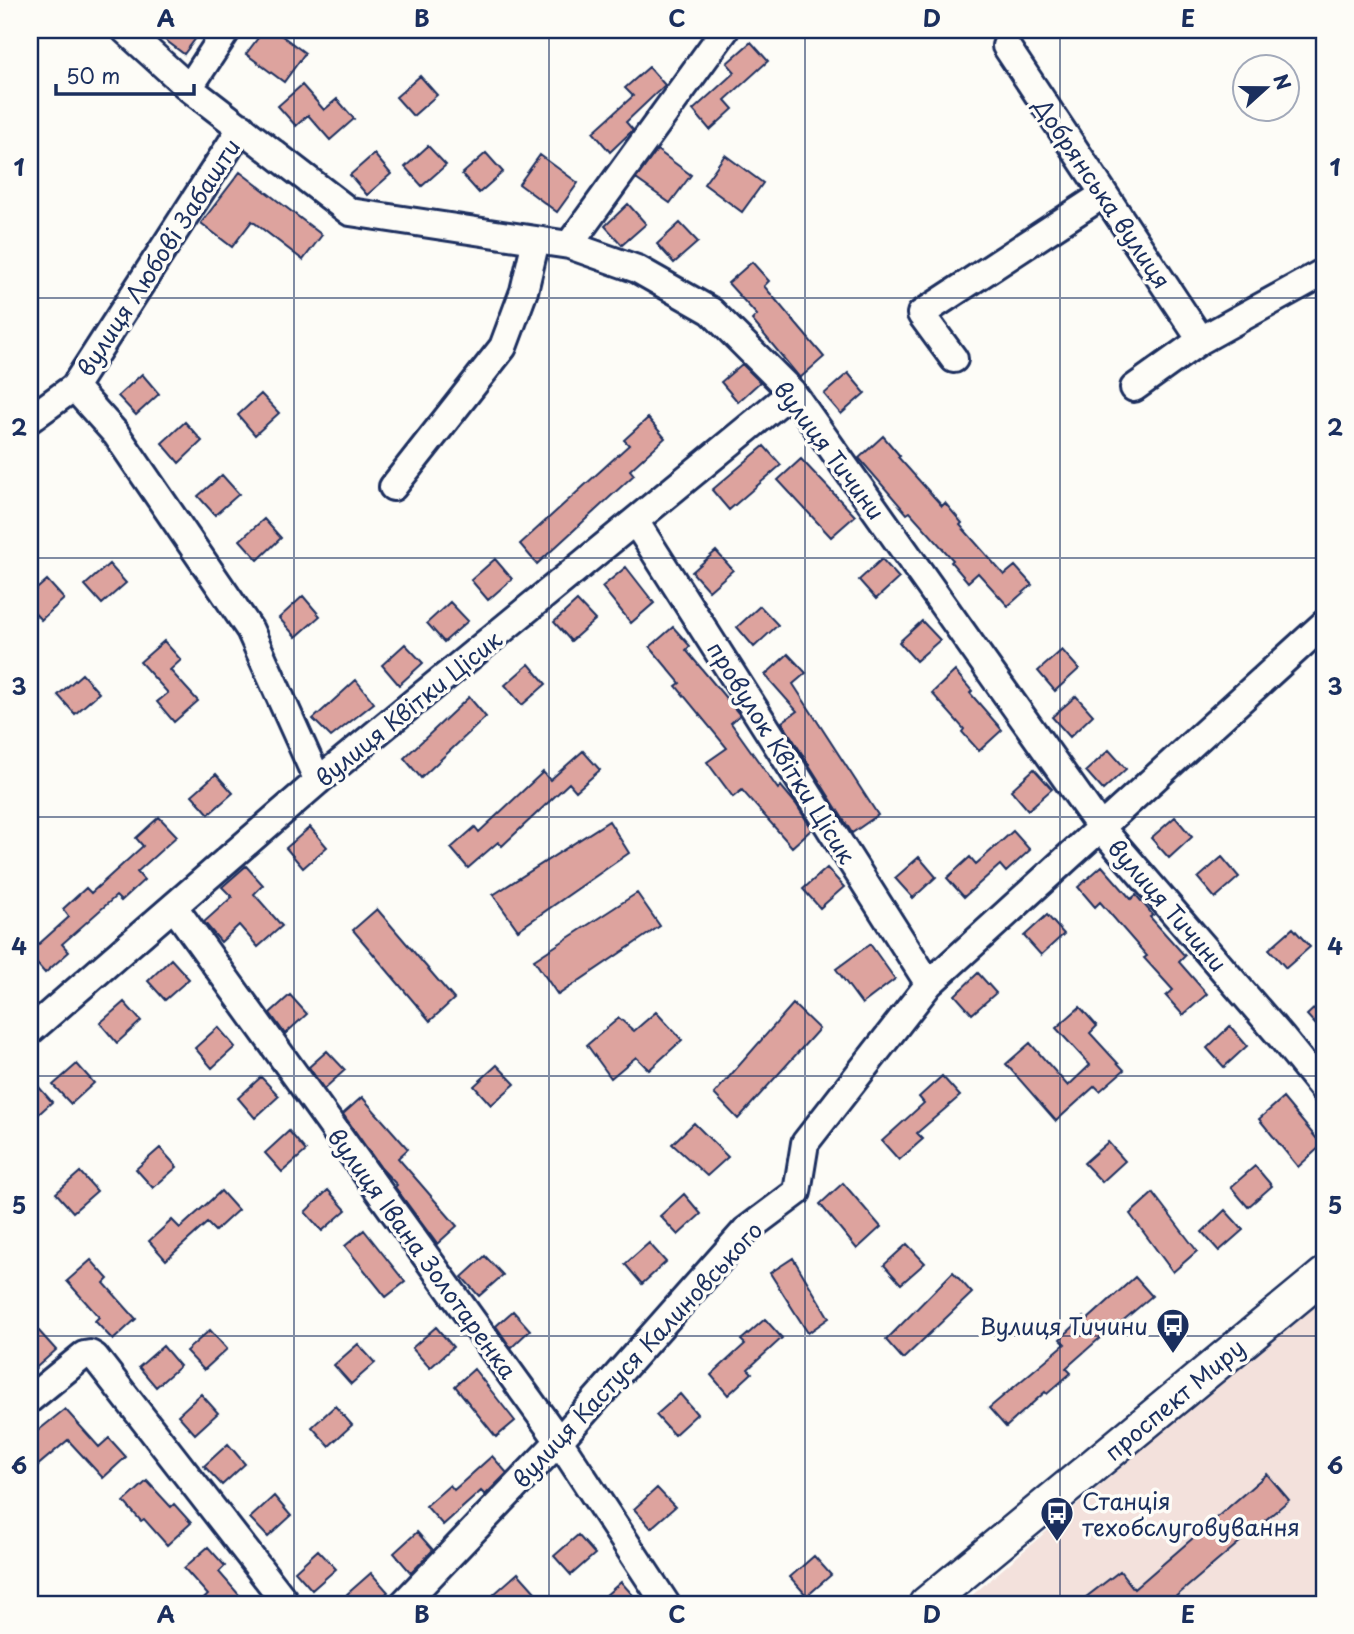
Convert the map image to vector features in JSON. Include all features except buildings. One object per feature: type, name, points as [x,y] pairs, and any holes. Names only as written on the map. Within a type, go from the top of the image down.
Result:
[{"type":"main road","name":"проспект Миру","points":[[926,1604],[1324,1275]]},
{"type":"street","name":"вулиця Тичини","points":[[125,30],[189,88],[350,212],[569,245],[637,269],[712,311],[792,392],[1101,828],[1324,1090]]},
{"type":"street","points":[[189,88],[227,30]]},
{"type":"street","points":[[569,245],[725,30]]},
{"type":"street","name":"Добрянська вулиця","points":[[1006,46],[1201,340]]},
{"type":"street","name":"вулиця Любові Забашти","points":[[30,419],[74,387],[242,127]]},
{"type":"street","points":[[954,359],[921,314],[1104,194]]},
{"type":"street","points":[[393,487],[503,347],[524,291],[536,240]]},
{"type":"street","points":[[1135,388],[1201,340],[1324,272]]},
{"type":"street","name":"вулиця Любові Забашти","points":[[74,387],[116,434],[250,630],[318,781]]},
{"type":"street","name":"вулиця Квітки Цісик","points":[[30,1031],[318,781],[792,392]]},
{"type":"street","name":"провулок Квітки Цісик","points":[[635,521],[929,984]]},
{"type":"street","name":"вулиця Кастуся Калиновського","points":[[403,1604],[559,1441],[745,1231],[797,1192],[805,1143],[929,984],[1324,624]]},
{"type":"street","name":"вулиця Івана Золотаренка","points":[[174,907],[559,1441],[666,1604]]},
{"type":"street","points":[[30,1399],[84,1355],[95,1357],[288,1604]]},
{"type":"shaded area","points":[[1324,1295],[1324,1604],[962,1604],[1098,1487]]},
{"type":"place","name":"Вулиця Тичини","points":[[1173,1355]]},
{"type":"place","name":"Станція техобслуговування","points":[[1057,1543]]}]
